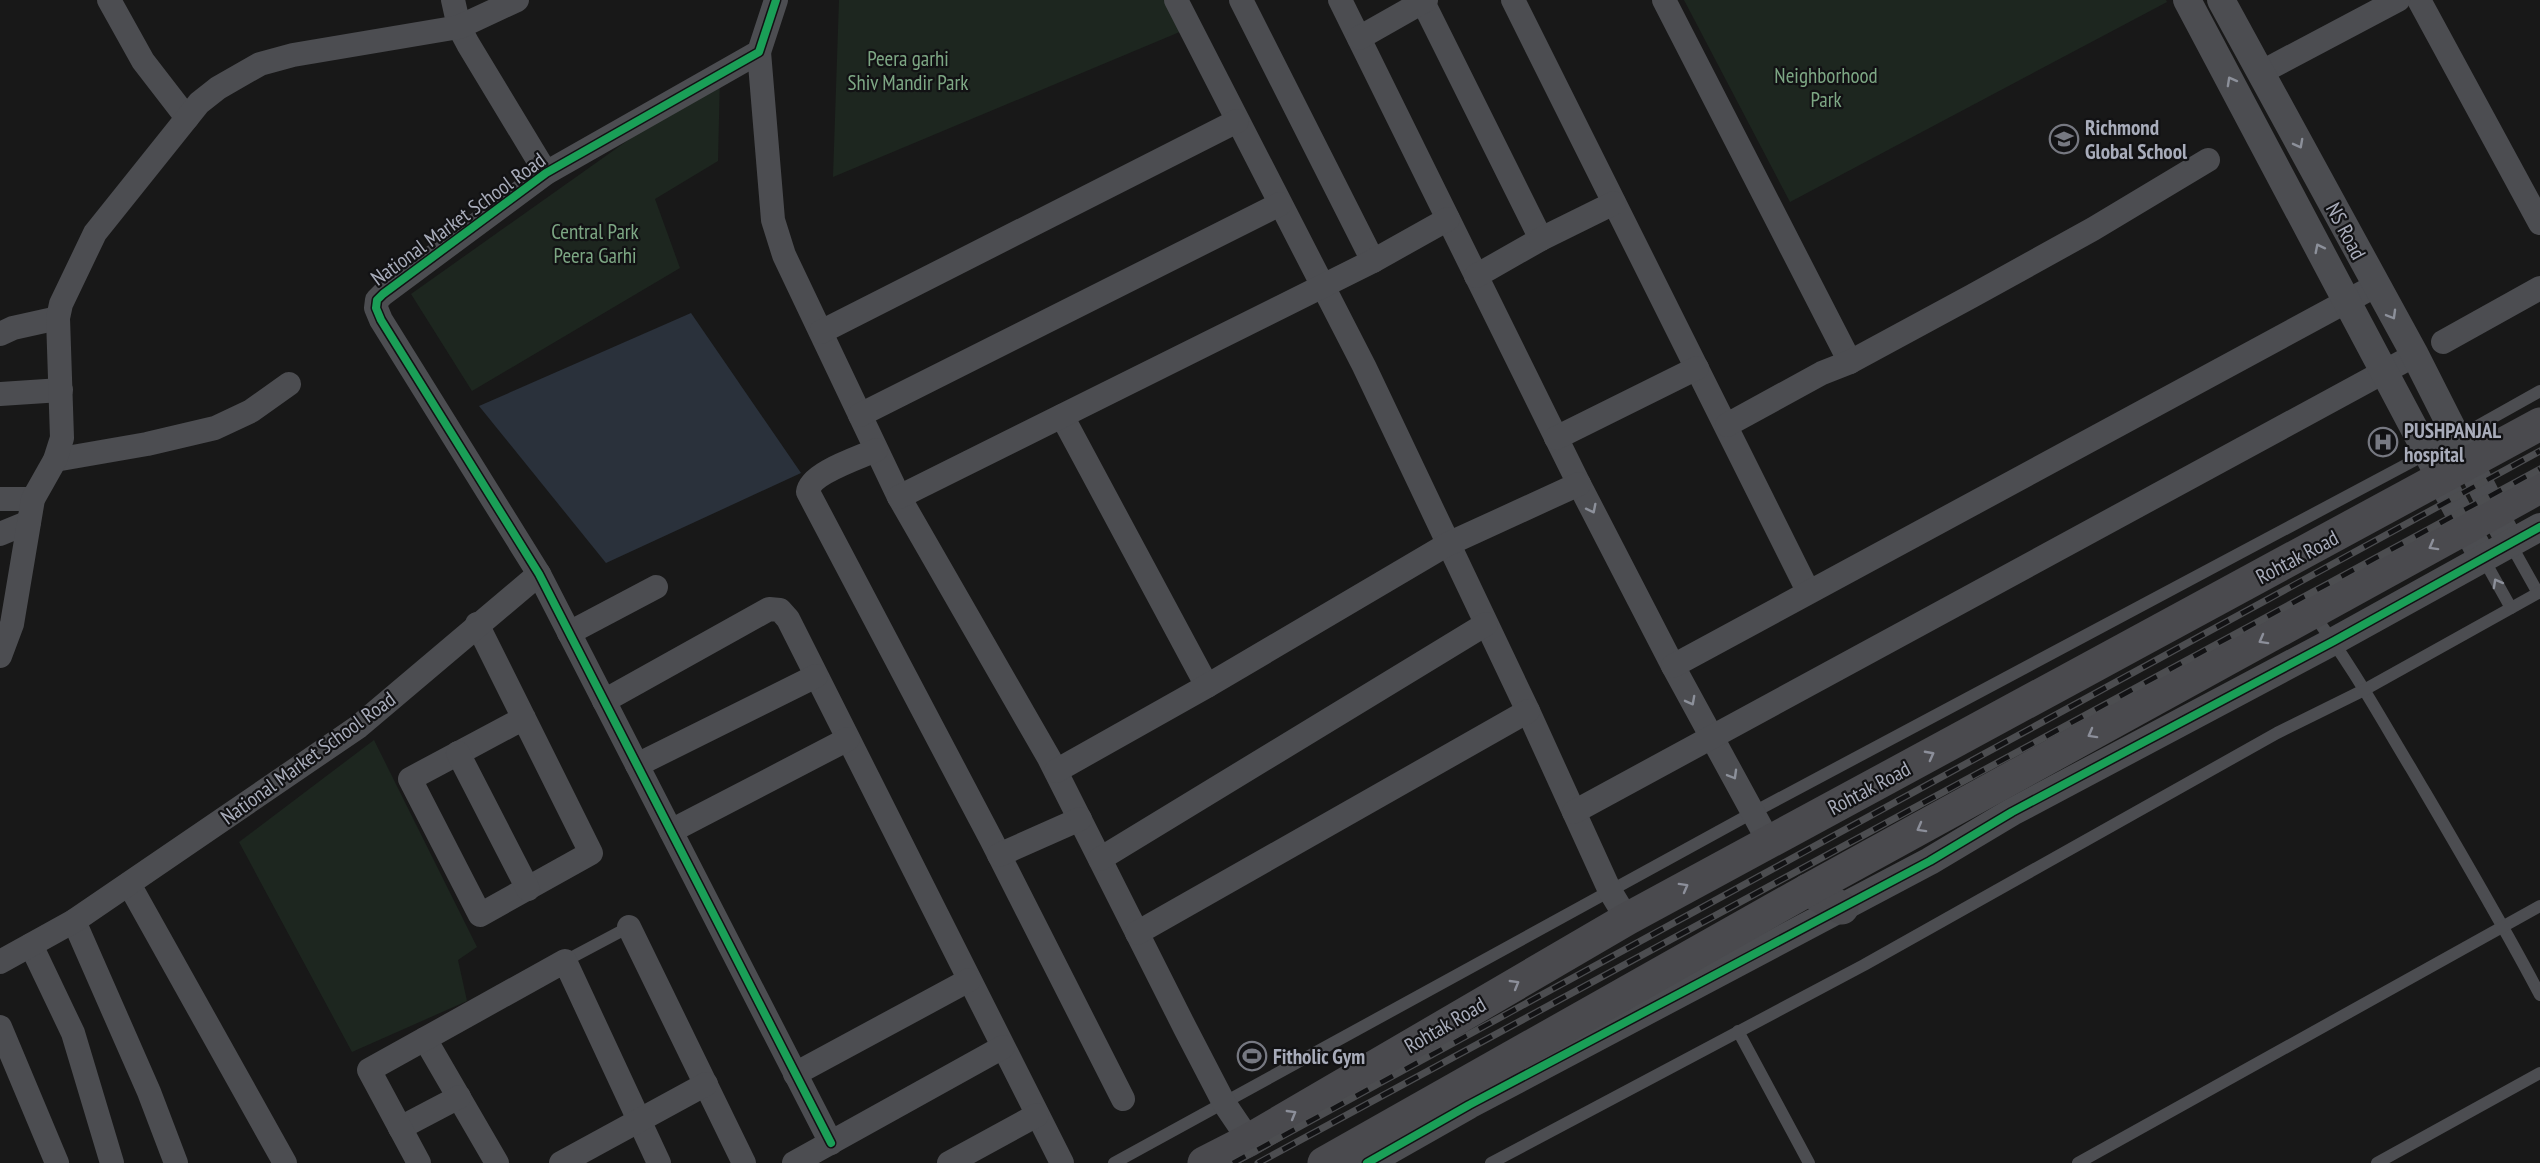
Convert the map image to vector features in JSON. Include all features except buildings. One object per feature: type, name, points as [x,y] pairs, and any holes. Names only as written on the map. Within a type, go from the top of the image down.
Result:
[{"type":"highway","name":"Rohtak Road","points":[[1204,1163],[1249,1140],[1627,919],[1769,842],[2435,466],[2465,450],[2540,424]]},
{"type":"highway","points":[[1324,1163],[1808,890],[2540,487]]},
{"type":"highway","points":[[1808,890],[1842,908]]},
{"type":"street","points":[[109,0],[143,61],[187,118]]},
{"type":"street","points":[[453,0],[459,27],[546,173]]},
{"type":"street","points":[[0,656],[12,624],[31,511],[55,460],[62,438],[58,318],[61,304],[95,233],[199,103],[218,88],[260,64],[293,55],[459,27],[517,0]]},
{"type":"street","points":[[776,0],[759,52],[773,220],[784,255],[899,497],[1056,771],[1224,1103],[1249,1140]]},
{"type":"street","points":[[1176,0],[1364,366],[1528,711],[1610,891],[1627,919]]},
{"type":"street","points":[[1241,0],[1373,261]]},
{"type":"street","points":[[1340,0],[1579,484],[1711,738],[1769,842]]},
{"type":"street","points":[[1513,0],[1808,591]]},
{"type":"street","points":[[1664,0],[1850,362]]},
{"type":"street","points":[[2187,0],[2435,466],[2481,520],[2510,543]]},
{"type":"street","name":"NS Road","points":[[2221,0],[2465,450],[2481,520]]},
{"type":"street","points":[[2260,73],[2398,0]]},
{"type":"street","points":[[2419,0],[2537,211]]},
{"type":"street","points":[[1359,38],[1424,1],[1541,239]]},
{"type":"street","name":"National Market School Road","points":[[0,962],[74,921],[358,728],[477,624],[539,574],[381,320],[376,308],[377,300],[546,173],[759,52]]},
{"type":"street","points":[[2259,132],[2285,118]]},
{"type":"street","points":[[821,332],[1237,121]]},
{"type":"street","points":[[1727,425],[1822,373],[1850,362],[2093,229],[2208,160]]},
{"type":"street","points":[[1476,276],[1541,239],[1614,203]]},
{"type":"street","points":[[860,415],[1280,204]]},
{"type":"street","points":[[899,497],[1373,261],[1448,219]]},
{"type":"street","points":[[1673,666],[2375,286]]},
{"type":"street","points":[[2443,342],[2540,288]]},
{"type":"street","points":[[0,334],[13,328],[58,318]]},
{"type":"street","points":[[1574,812],[2415,355]]},
{"type":"street","points":[[1556,438],[1697,368]]},
{"type":"street","points":[[55,460],[147,444],[216,428],[251,411],[289,384]]},
{"type":"street","points":[[0,394],[61,390]]},
{"type":"street","points":[[1062,416],[1207,686]]},
{"type":"street","points":[[876,450],[817,477],[809,485],[808,492],[999,855],[1123,1099]]},
{"type":"street","points":[[1056,771],[1207,686],[1448,544],[1579,484]]},
{"type":"street","points":[[0,499],[31,511]]},
{"type":"street","points":[[0,534],[31,511]]},
{"type":"street","points":[[2481,520],[2483,558]]},
{"type":"street","points":[[1366,1163],[1468,1105],[1930,861],[2012,812],[2334,641],[2540,527]]},
{"type":"street","points":[[539,574],[831,1143]]},
{"type":"street","points":[[569,633],[656,587]]},
{"type":"street","points":[[604,701],[769,609],[780,610],[788,619],[1062,1163]]},
{"type":"street","points":[[477,624],[524,718],[591,853],[480,915],[410,779],[524,718]]},
{"type":"street","points":[[1100,859],[1486,624]]},
{"type":"street","points":[[637,765],[816,676]]},
{"type":"street","points":[[1137,933],[1528,711]]},
{"type":"street","points":[[671,831],[848,739]]},
{"type":"street","points":[[458,753],[528,889]]},
{"type":"street","points":[[999,855],[1080,819]]},
{"type":"street","points":[[129,884],[285,1163]]},
{"type":"street","points":[[74,921],[149,1092],[176,1163]]},
{"type":"street","points":[[628,927],[744,1163]]},
{"type":"street","points":[[31,945],[74,1034],[112,1163]]},
{"type":"street","points":[[419,1163],[369,1070],[566,961],[659,1163]]},
{"type":"street","points":[[795,1074],[969,980]]},
{"type":"street","points":[[0,1027],[57,1163]]},
{"type":"street","points":[[425,1039],[497,1163]]},
{"type":"street","points":[[794,1163],[1003,1047]]},
{"type":"street","points":[[561,1163],[706,1084]]},
{"type":"street","points":[[400,1128],[459,1097]]},
{"type":"street","points":[[949,1163],[1037,1115]]},
{"type":"lane","points":[[2465,450],[2540,391]]},
{"type":"lane","points":[[1114,1163],[1754,812],[2435,466]]},
{"type":"lane","points":[[1491,1163],[1864,965],[2277,733],[2364,690],[2539,593],[2510,543]]},
{"type":"lane","points":[[2483,558],[2511,608]]},
{"type":"lane","points":[[2312,613],[2334,641],[2364,690],[2503,925],[2540,995]]},
{"type":"lane","points":[[2078,1163],[2540,906]]},
{"type":"lane","points":[[566,961],[628,927]]},
{"type":"lane","points":[[1738,1031],[1809,1163]]},
{"type":"lane","points":[[2377,1163],[2540,1073]]},
{"type":"green space","name":"Peera garhi Shiv Mandir Park","points":[[839,0],[1166,0],[1182,31],[833,177]]},
{"type":"green space","name":"Neighborhood Park","points":[[1684,0],[2166,0],[2167,2],[1790,202]]},
{"type":"green space","name":"Central Park Peera Garhi","points":[[720,75],[718,161],[655,199],[680,268],[472,391],[411,294]]},
{"type":"green space","points":[[374,740],[477,947],[458,960],[467,1001],[352,1052],[239,842]]},
{"type":"shaded area","points":[[691,313],[801,473],[606,563],[479,406]]},
{"type":"railway","points":[[1233,1163],[2540,451]]},
{"type":"railway","points":[[1258,1163],[2540,469]]},
{"type":"cycle path","points":[[776,0],[759,52],[546,173],[383,294],[377,300],[376,308],[381,320],[539,574],[831,1143]]},
{"type":"cycle path","points":[[1367,1163],[1469,1105],[1930,861],[2012,812],[2334,641],[2540,527]]},
{"type":"place","name":"Richmond Global School","points":[[2064,139]]},
{"type":"place","name":"PUSHPANJAL hospital","points":[[2383,442]]},
{"type":"place","name":"Fitholic Gym","points":[[1252,1056]]}]
